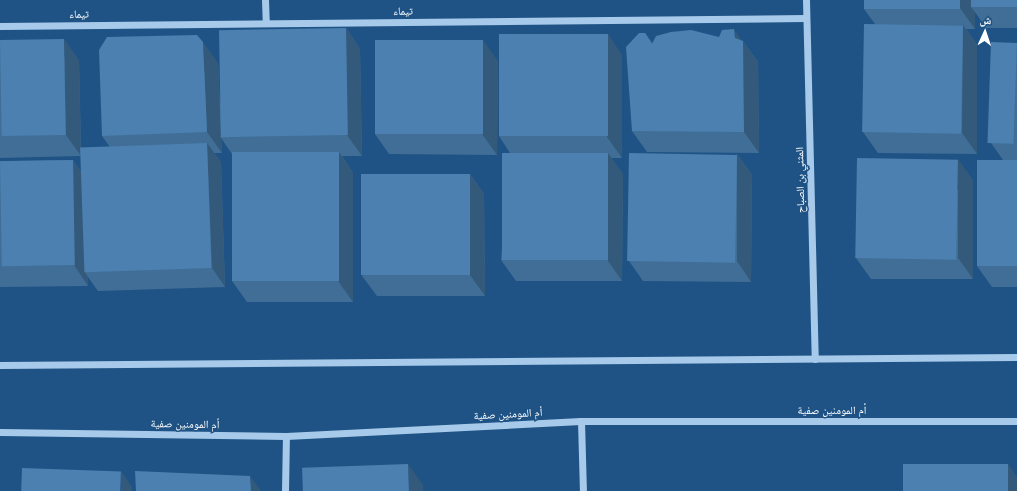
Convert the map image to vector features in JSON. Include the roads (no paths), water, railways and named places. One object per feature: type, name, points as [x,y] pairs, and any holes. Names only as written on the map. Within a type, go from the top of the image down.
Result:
[{"type":"street","points":[[265,0],[266,23]]},
{"type":"street","name":"المثني بن الصباح","points":[[806,0],[815,359]]},
{"type":"street","name":"تيماء","points":[[0,26],[806,18]]},
{"type":"street","points":[[0,365],[1017,358]]},
{"type":"street","points":[[581,421],[583,491]]},
{"type":"street","name":"أم المومنين صفية","points":[[0,432],[286,436],[581,421],[1017,421]]},
{"type":"street","points":[[285,491],[286,436]]}]
